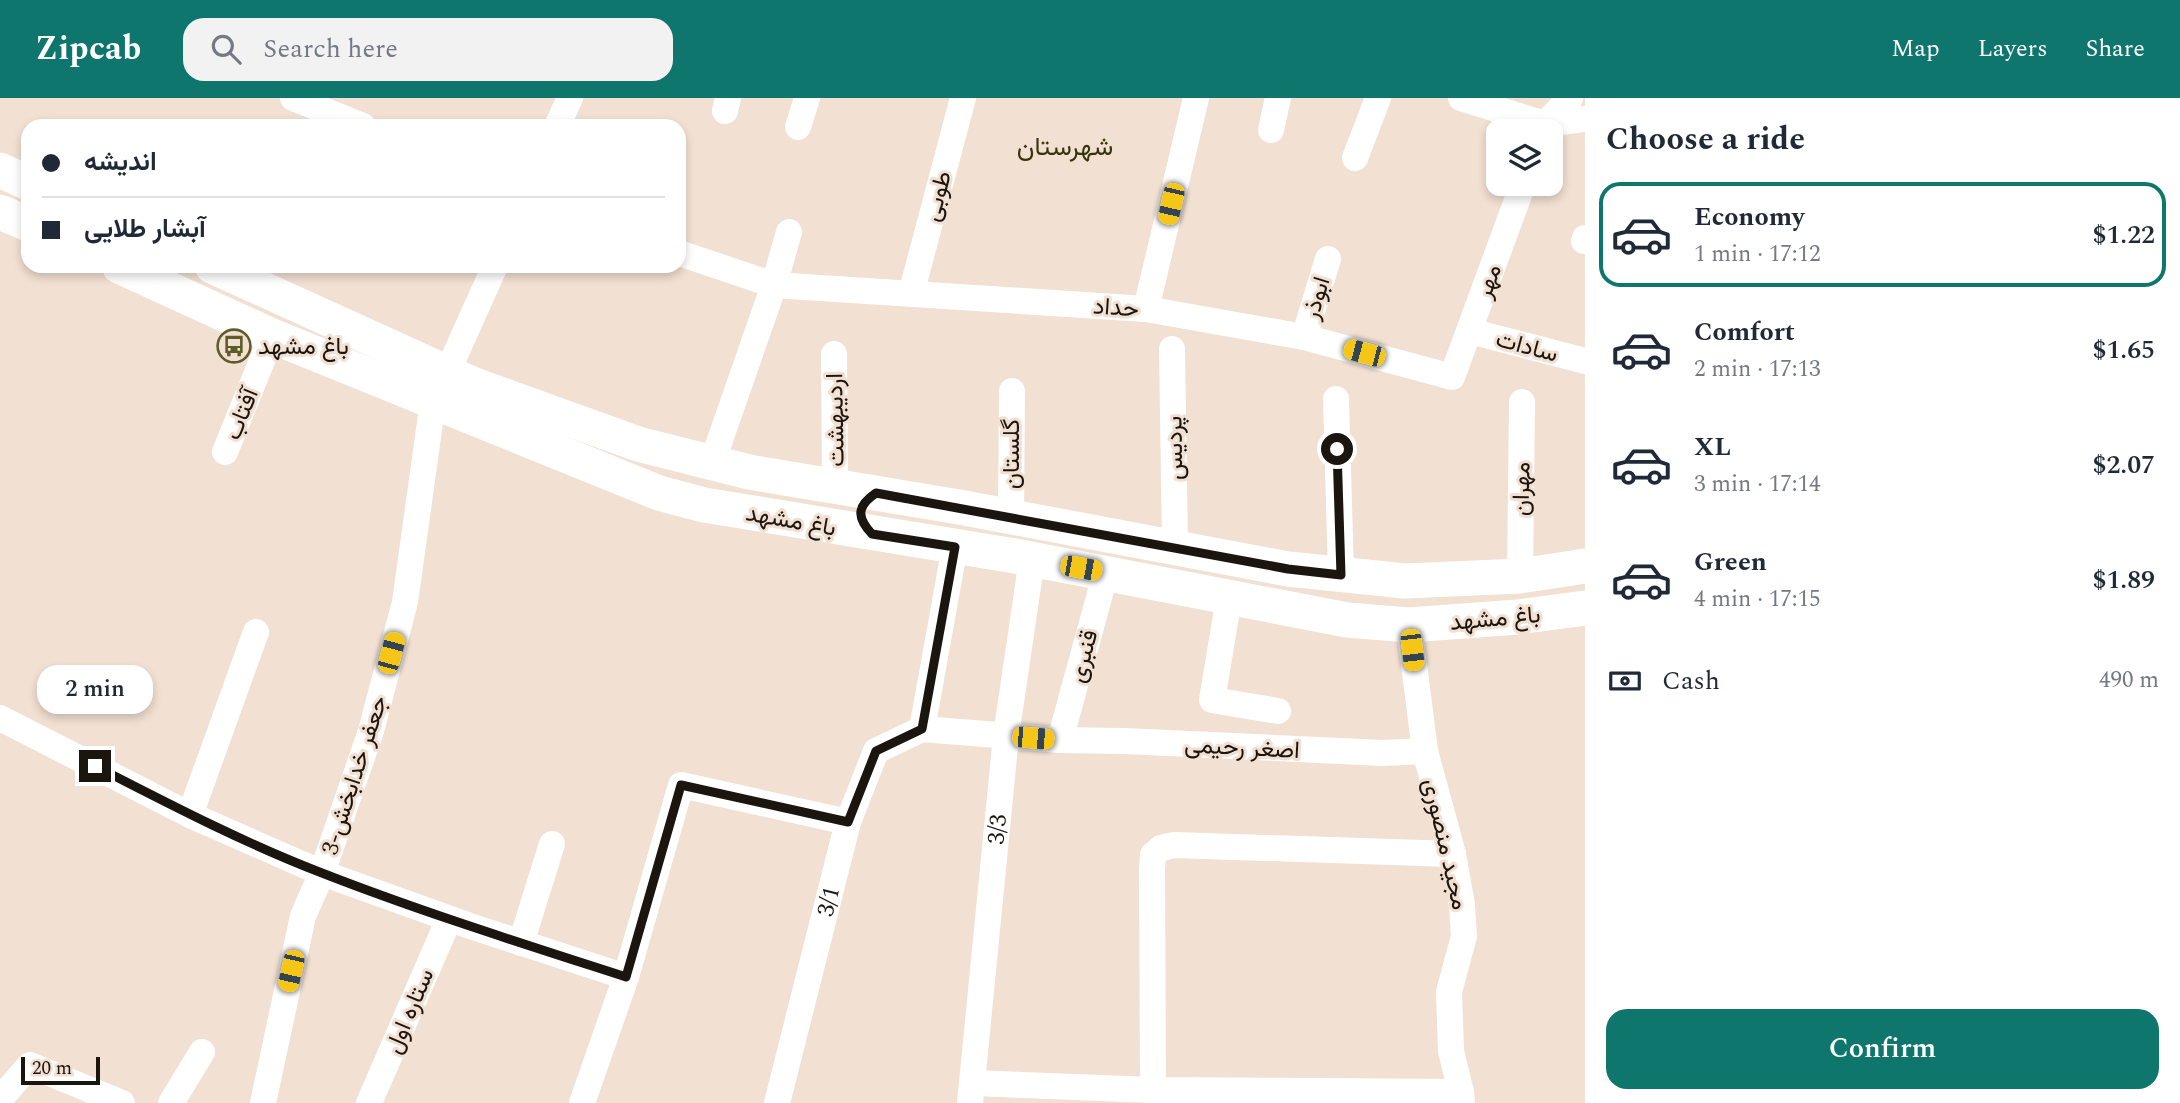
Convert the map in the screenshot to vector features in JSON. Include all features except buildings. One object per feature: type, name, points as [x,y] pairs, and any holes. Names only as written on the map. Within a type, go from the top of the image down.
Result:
[{"type":"main road","points":[[0,170],[21,180]]},
{"type":"main road","points":[[0,212],[21,221]]},
{"type":"main road","name":"باغ مشهد","points":[[134,273],[272,336],[440,387],[472,384],[638,444],[796,481],[1011,517],[1288,569],[1341,575],[1405,581],[1520,576],[1585,566]]},
{"type":"main road","name":"باغ مشهد","points":[[225,273],[440,387],[659,493],[704,505],[1106,572],[1347,620],[1409,625],[1518,617],[1585,608]]},
{"type":"main road","points":[[795,521],[802,512],[805,501],[803,490],[796,481]]},
{"type":"main road","points":[[872,534],[863,524],[860,512],[866,500],[876,493]]},
{"type":"street","points":[[293,98],[346,119]]},
{"type":"street","points":[[560,119],[570,98]]},
{"type":"street","points":[[799,127],[807,98]]},
{"type":"street","name":"طوبی","points":[[911,294],[963,98]]},
{"type":"street","points":[[1146,309],[1196,98]]},
{"type":"street","points":[[1271,130],[1278,98]]},
{"type":"street","points":[[1355,158],[1378,98]]},
{"type":"street","points":[[1461,98],[1519,119]]},
{"type":"street","points":[[1552,119],[1570,98]]},
{"type":"street","points":[[1563,124],[1585,119]]},
{"type":"street","name":"مهر","points":[[1452,377],[1519,196]]},
{"type":"street","points":[[712,463],[774,285],[789,232]]},
{"type":"street","name":"حداد","points":[[686,255],[774,285],[1146,309],[1304,337],[1452,377]]},
{"type":"street","name":"ابوذر","points":[[1304,337],[1328,259]]},
{"type":"street","name":"جعفر خدابخش-3","points":[[263,1103],[303,916],[322,873],[371,731],[405,602],[440,387],[492,273]]},
{"type":"street","name":"سادات","points":[[1470,331],[1585,362]]},
{"type":"street","name":"آفتاب","points":[[225,452],[272,336]]},
{"type":"street","name":"پردیس","points":[[1172,349],[1175,547]]},
{"type":"street","name":"اردیبهشت","points":[[834,354],[835,487]]},
{"type":"street","name":"گلستان","points":[[1011,517],[1012,391]]},
{"type":"street","points":[[1335,400],[1341,575]]},
{"type":"street","name":"مهران","points":[[1520,576],[1522,402]]},
{"type":"street","points":[[922,729],[955,547]]},
{"type":"street","name":"3/3","points":[[972,1093],[1006,736],[1031,559]]},
{"type":"street","name":"قنبری","points":[[1060,740],[1106,572]]},
{"type":"street","points":[[1228,598],[1212,700],[1278,711]]},
{"type":"street","name":"مجید منصوری","points":[[1409,625],[1424,751],[1453,854],[1462,905],[1464,936],[1449,992],[1451,1051],[1462,1098]]},
{"type":"street","points":[[190,815],[256,632]]},
{"type":"street","points":[[0,718],[190,815],[322,873],[449,919],[626,977]]},
{"type":"street","name":"اصغر رحیمی","points":[[922,729],[1060,740],[1383,753],[1424,751]]},
{"type":"street","name":"3/1","points":[[777,1103],[848,822],[876,751],[922,729]]},
{"type":"street","points":[[582,1103],[626,977],[681,785],[848,822]]},
{"type":"street","points":[[522,943],[552,844]]},
{"type":"street","points":[[1153,1090],[1152,868],[1153,855],[1161,848],[1174,845],[1453,854]]},
{"type":"street","name":"ستاره اول","points":[[369,1103],[449,919]]},
{"type":"street","points":[[171,1103],[202,1052]]},
{"type":"street","points":[[0,1099],[30,1065],[122,1103]]},
{"type":"street","points":[[972,1093],[1153,1090],[1462,1098]]},
{"type":"place","name":"باغ مشهد","points":[[234,346]]},
{"type":"district","name":"شهرستان","points":[[1065,146]]},
{"type":"route","points":[[95,766],[190,815],[322,873],[470,926],[626,977],[681,785],[848,822],[876,751],[922,729],[955,547],[872,534],[863,524],[860,512],[866,500],[876,493],[1288,569],[1341,575],[1337,449]]}]
